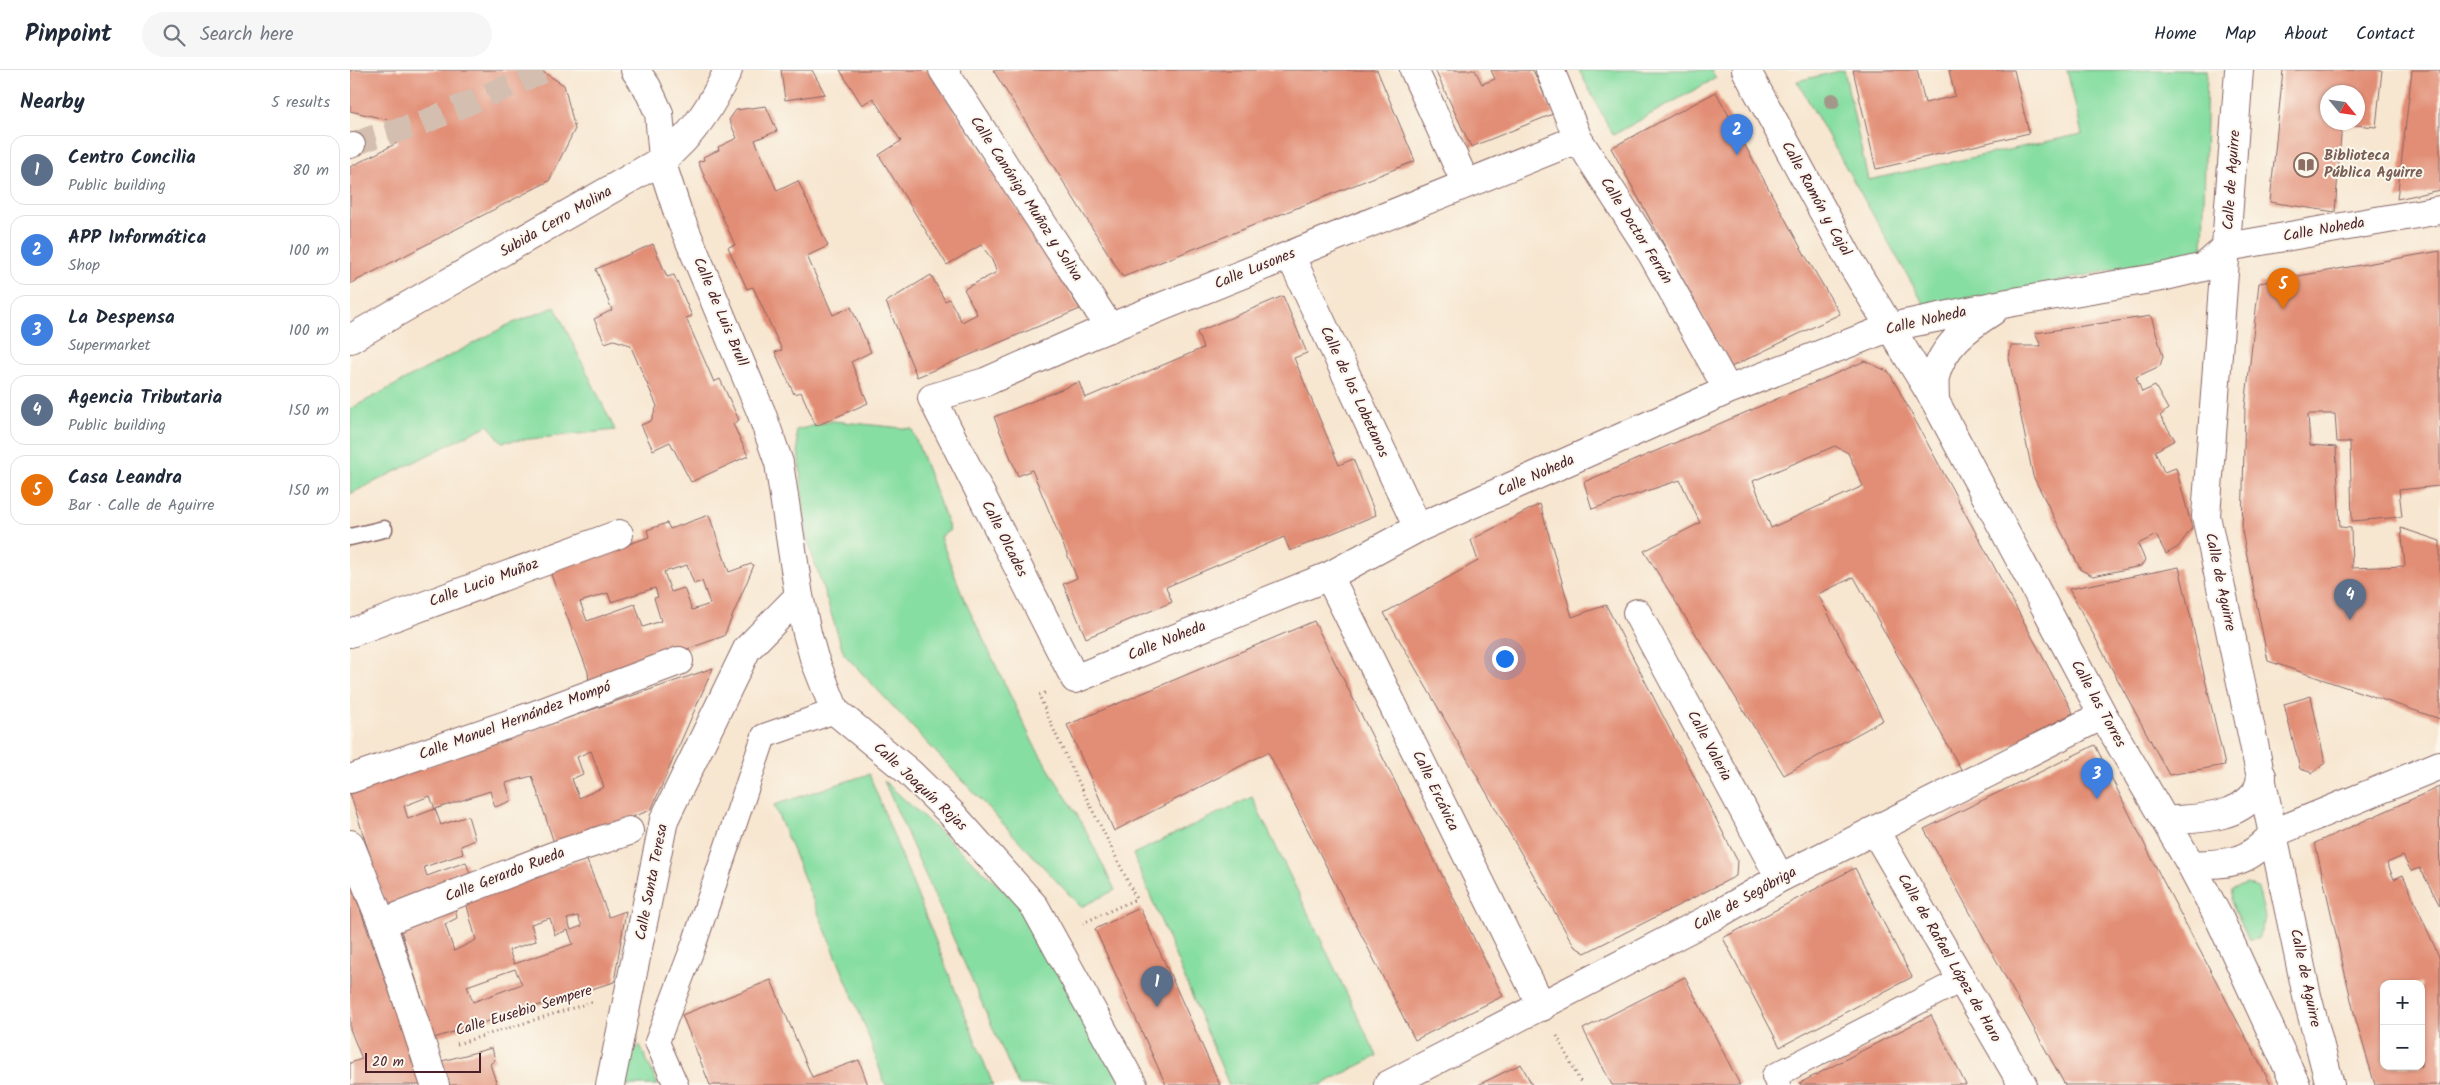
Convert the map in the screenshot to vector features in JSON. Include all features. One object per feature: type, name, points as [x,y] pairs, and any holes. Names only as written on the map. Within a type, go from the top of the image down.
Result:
[{"type":"street","name":"Calle de Luis Brull","points":[[635,70],[648,87],[658,113],[662,160],[678,214],[761,412],[779,463]]},
{"type":"street","name":"Subida Cerro Molina","points":[[350,339],[662,160],[679,146],[699,124],[715,100],[728,70]]},
{"type":"street","name":"Calle Canónigo Muñoz y Soliva","points":[[943,70],[1110,328]]},
{"type":"street","points":[[1414,70],[1466,184]]},
{"type":"street","name":"Calle Doctor Ferrán","points":[[1550,70],[1578,139],[1652,254],[1728,390]]},
{"type":"street","name":"Calle Ramón y Cajal","points":[[1746,70],[1854,268],[1891,327]]},
{"type":"street","name":"Calle de Aguirre","points":[[2239,70],[2206,516],[2308,996],[2330,1085]]},
{"type":"street","name":"Calle Lusones","points":[[932,398],[985,382],[1110,328],[1578,139]]},
{"type":"street","name":"Calle Noheda","points":[[1076,678],[1329,576],[1418,528],[1728,390],[1891,327],[2008,303],[2162,277],[2204,267],[2227,247],[2440,210]]},
{"type":"street","name":"Calle de los Lobetanos","points":[[1290,255],[1418,528]]},
{"type":"street","name":"Calle Noheda","points":[[1935,401],[1935,377],[1949,347],[1968,326],[2008,303]]},
{"type":"street","name":"Calle las Torres","points":[[1891,327],[1935,401],[2103,715],[2191,865],[2220,920],[2296,1085]]},
{"type":"street","name":"Calle Olcades","points":[[932,398],[1076,678]]},
{"type":"street","name":"Calle Joaquín Rojas","points":[[779,463],[799,596],[814,658],[835,711],[909,772],[952,814],[1035,907],[1053,936],[1133,1085]]},
{"type":"street","name":"Calle Lucio Muñoz","points":[[350,633],[619,534]]},
{"type":"street","name":"Calle Ercávica","points":[[1329,576],[1542,1007]]},
{"type":"street","name":"Calle Santa Teresa","points":[[610,1085],[664,820],[747,649],[799,596]]},
{"type":"street","name":"Calle Valeria","points":[[1637,613],[1780,878]]},
{"type":"street","name":"Calle Manuel Hernández Mompó","points":[[350,779],[532,716],[679,661]]},
{"type":"street","points":[[676,1085],[657,1042],[694,944],[764,736],[835,711]]},
{"type":"street","name":"Calle de Segóbriga","points":[[1388,1085],[1542,1007],[1720,913],[1780,878],[2024,753],[2103,715]]},
{"type":"street","points":[[2191,865],[2230,863],[2247,857],[2261,848],[2274,833],[2440,765]]},
{"type":"street","points":[[2166,821],[2220,815],[2235,810],[2255,794],[2262,776]]},
{"type":"street","name":"Calle Gerardo Rueda","points":[[382,923],[553,856],[629,831]]},
{"type":"street","name":"Calle de Rafael López de Haro","points":[[1875,831],[2023,1085]]},
{"type":"street","points":[[350,844],[382,923],[423,1054],[435,1085]]},
{"type":"street","points":[[1778,1085],[1774,1076],[1961,980]]},
{"type":"lane","points":[[350,537],[384,529]]},
{"type":"path","points":[[1053,936],[1136,899],[1110,840],[1050,722],[1040,696],[1076,678]]},
{"type":"path","name":"Calle Eusebio Sempere","points":[[423,1054],[630,989]]},
{"type":"path","points":[[1542,1007],[1582,1085]]},
{"type":"green space","points":[[1579,70],[1711,70],[1716,78],[1613,135]]},
{"type":"green space","points":[[1844,70],[1868,180],[2082,134],[2067,70],[2207,70],[2203,250],[1927,310],[1797,81]]},
{"type":"green space","points":[[555,307],[615,430],[502,442],[488,425],[350,494],[350,409],[508,325]]},
{"type":"green space","points":[[833,421],[912,429],[950,530],[940,537],[964,599],[1034,745],[1082,823],[1115,890],[1081,907],[844,654],[807,538],[796,430]]},
{"type":"green space","points":[[869,774],[993,1085],[885,1085],[866,1029],[774,805]]},
{"type":"green space","points":[[884,781],[1030,914],[1123,1085],[1018,1085]]},
{"type":"green space","points":[[1252,797],[1377,1056],[1321,1085],[1229,1085],[1133,854]]},
{"type":"green space","points":[[2247,884],[2258,888],[2265,918],[2258,939],[2249,940],[2231,901],[2232,889]]},
{"type":"green space","points":[[640,1045],[658,1085],[620,1085],[623,1061]]},
{"type":"building","points":[[350,70],[540,70],[564,85],[575,129],[549,181],[350,284],[350,167],[397,143],[398,122],[350,111]]},
{"type":"building","points":[[781,70],[812,70],[825,94],[785,100]]},
{"type":"building","points":[[840,70],[929,70],[1080,309],[917,377],[886,302],[931,275],[945,301],[949,299],[962,322],[977,314],[964,289],[997,272],[991,258],[981,245],[947,265],[879,155],[901,141],[873,98],[862,105]]},
{"type":"building","points":[[993,70],[1377,70],[1415,161],[1123,277]]},
{"type":"building","points":[[1435,70],[1475,70],[1482,84],[1495,79],[1491,70],[1533,70],[1553,114],[1471,147]]},
{"type":"building","points":[[1853,70],[1917,70],[1925,103],[1955,96],[1949,70],[2014,70],[2029,133],[1876,169]]},
{"type":"building","name":"Biblioteca Pública Aguirre","points":[[2283,70],[2382,70],[2376,127],[2365,126],[2365,85],[2320,85],[2320,130],[2341,130],[2335,212],[2270,202]]},
{"type":"building","points":[[2412,70],[2440,70],[2440,190],[2397,199]]},
{"type":"building","points":[[1716,92],[1802,250],[1840,314],[1731,367],[1611,148]]},
{"type":"building","points":[[766,106],[777,131],[755,140],[777,191],[798,181],[828,246],[807,256],[833,315],[851,307],[871,352],[851,362],[868,403],[816,426],[801,392],[794,394],[775,352],[782,350],[753,287],[747,289],[728,247],[735,245],[698,162],[704,160],[703,157],[719,150],[718,147],[737,138],[729,120],[736,110]]},
{"type":"building","points":[[653,244],[667,277],[674,275],[692,316],[686,318],[714,382],[720,379],[739,420],[733,424],[748,456],[691,482],[670,442],[653,450],[641,425],[651,421],[657,406],[630,345],[614,340],[605,343],[594,319],[612,310],[596,269]]},
{"type":"building","points":[[2440,251],[2440,486],[2399,490],[2402,517],[2352,521],[2350,442],[2337,442],[2335,414],[2308,414],[2310,445],[2336,447],[2340,527],[2351,528],[2352,568],[2405,566],[2401,528],[2440,541],[2440,719],[2268,661],[2242,531],[2245,407],[2259,283]]},
{"type":"building","points":[[1283,296],[1307,353],[1294,358],[1339,465],[1353,459],[1376,515],[1290,551],[1284,537],[1166,587],[1172,602],[1086,638],[1063,584],[1077,578],[1032,470],[1018,476],[994,417],[1079,382],[1085,398],[1203,348],[1197,332]]},
{"type":"building","points":[[2151,316],[2163,356],[2160,366],[2136,377],[2142,392],[2155,386],[2168,409],[2160,416],[2175,440],[2155,451],[2164,472],[2176,468],[2192,528],[2178,547],[2166,554],[2156,535],[2138,544],[2145,560],[2141,566],[2093,576],[2081,570],[2033,476],[2009,358],[2011,346],[2041,346],[2035,333]]},
{"type":"building","points":[[1865,361],[1889,372],[2073,713],[1962,771],[1854,577],[1818,594],[1883,720],[1784,775],[1644,551],[1700,523],[1680,480],[1592,509],[1584,482]],"holes":[[[1835,446],[1848,453],[1863,486],[1771,528],[1753,481]]]},
{"type":"building","points":[[1540,504],[1572,617],[1606,605],[1737,860],[1736,876],[1585,953],[1574,946],[1384,613],[1478,561],[1471,540]]},
{"type":"building","points":[[709,515],[729,572],[751,564],[754,565],[724,636],[589,684],[588,672],[550,572],[649,537],[647,530],[667,523],[670,529]],"holes":[[[687,565],[694,584],[702,581],[710,604],[692,610],[684,588],[671,592],[664,572]],[[655,588],[658,597],[654,598],[661,621],[643,627],[635,604],[587,621],[580,602],[608,593],[611,602]]]},
{"type":"building","points":[[2179,567],[2225,765],[2169,775],[2069,589]]},
{"type":"building","points":[[1314,621],[1503,996],[1415,1040],[1268,752],[1114,831],[1067,725]]},
{"type":"building","points":[[713,668],[651,810],[555,846],[532,776],[506,783],[511,801],[495,807],[490,791],[435,809],[441,825],[468,816],[475,840],[461,846],[463,854],[424,867],[427,876],[466,862],[471,877],[387,909],[350,793]],"holes":[[[591,751],[604,787],[579,798],[572,779],[583,774],[577,757]],[[430,796],[435,809],[408,819],[404,806]]]},
{"type":"building","points":[[2311,696],[2325,763],[2313,773],[2300,769],[2284,704]]},
{"type":"building","points":[[2095,745],[2161,877],[2271,1085],[2065,1085],[1924,829]]},
{"type":"building","points":[[2439,787],[2440,906],[2420,868],[2411,871],[2403,856],[2387,863],[2394,879],[2403,875],[2440,959],[2440,1085],[2375,1085],[2355,1017],[2315,843]]},
{"type":"building","points":[[586,858],[609,917],[626,911],[614,982],[434,1038],[400,927],[455,907],[457,918],[445,924],[454,951],[476,940],[466,902]],"holes":[[[578,916],[582,926],[571,930],[567,919]],[[550,918],[555,935],[568,930],[573,944],[514,964],[509,950],[536,941],[531,924]],[[515,969],[522,984],[473,1002],[467,986]]]},
{"type":"building","points":[[1855,868],[1912,977],[1780,1047],[1723,938]]},
{"type":"building","points":[[350,881],[421,1085],[350,1085],[350,1063],[362,1059],[350,1029]]},
{"type":"building","points":[[1140,908],[1220,1085],[1166,1085],[1095,929]]},
{"type":"building","points":[[1685,977],[1740,1085],[1612,1085],[1583,1029]]},
{"type":"building","points":[[771,980],[812,1077],[859,1060],[868,1085],[710,1085],[682,1015]]},
{"type":"building","points":[[1931,1015],[1966,1085],[1801,1085],[1800,1083]]},
{"type":"building","points":[[492,1048],[495,1060],[490,1064],[497,1085],[450,1085],[442,1061]]},
{"type":"building","points":[[1521,1064],[1532,1085],[1478,1085]]},
{"type":"tunnel","points":[[353,145],[370,138],[420,124],[546,70]]},
{"type":"place","name":"APP Informática","points":[[1737,155]]},
{"type":"place","name":"Biblioteca Pública Aguirre","points":[[2306,165]]},
{"type":"place","name":"Casa Leandra","points":[[2283,309]]},
{"type":"place","name":"Agencia Tributaria","points":[[2350,620]]},
{"type":"place","name":"La Despensa","points":[[2097,799]]},
{"type":"place","name":"Centro Concilia","points":[[1157,1007]]}]
